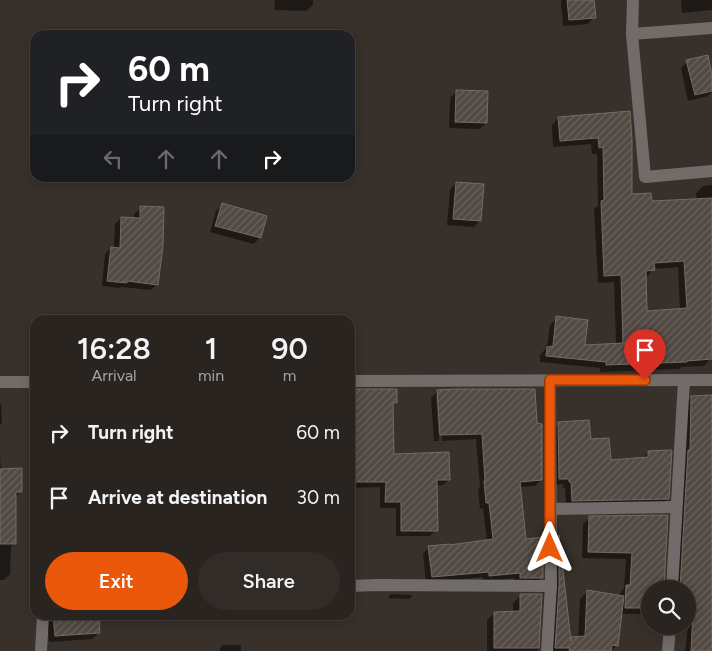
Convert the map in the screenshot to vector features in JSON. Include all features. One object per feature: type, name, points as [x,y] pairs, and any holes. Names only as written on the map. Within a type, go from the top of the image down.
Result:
[{"type":"street","points":[[632,0],[632,34],[645,178],[712,171]]},
{"type":"street","points":[[632,34],[712,28]]},
{"type":"street","points":[[547,651],[551,586],[550,380]]},
{"type":"street","points":[[672,580],[684,380]]},
{"type":"street","points":[[355,381],[712,380]]},
{"type":"street","points":[[0,382],[30,382]]},
{"type":"street","points":[[550,509],[676,507]]},
{"type":"street","points":[[355,586],[551,586]]},
{"type":"street","points":[[41,651],[43,620]]},
{"type":"street","points":[[668,651],[669,635]]},
{"type":"building","points":[[567,0],[594,0],[596,18],[569,20]]},
{"type":"building","points":[[708,55],[712,75],[712,91],[695,95],[686,60]]},
{"type":"building","points":[[456,90],[488,91],[487,123],[455,122]]},
{"type":"building","points":[[630,111],[632,194],[651,193],[652,201],[712,198],[712,359],[687,362],[606,365],[606,362],[546,356],[547,347],[553,346],[556,316],[588,320],[585,345],[623,343],[621,275],[604,276],[601,201],[604,200],[603,147],[599,148],[598,138],[560,141],[558,117]],"holes":[[[684,261],[687,308],[647,311],[646,271],[655,270],[654,263]]]},
{"type":"building","points":[[456,182],[484,184],[481,221],[453,219]]},
{"type":"building","points":[[222,203],[267,216],[261,238],[215,226]]},
{"type":"building","points":[[140,206],[164,207],[163,246],[158,285],[127,281],[127,283],[107,281],[111,247],[120,248],[121,217],[140,218]]},
{"type":"building","points":[[355,389],[397,389],[397,403],[393,403],[394,454],[449,452],[450,480],[437,480],[438,531],[401,531],[401,502],[385,502],[386,482],[355,482]]},
{"type":"building","points":[[535,389],[537,423],[542,424],[542,480],[520,482],[526,539],[543,537],[543,578],[520,578],[520,573],[489,576],[489,572],[432,577],[428,546],[493,539],[489,503],[486,503],[482,434],[440,435],[437,390]]},
{"type":"building","points":[[712,395],[712,651],[691,651],[692,635],[696,635],[696,580],[681,580],[688,450],[690,450],[691,396]]},
{"type":"building","points":[[589,420],[591,439],[609,438],[611,460],[648,457],[648,451],[672,450],[669,499],[572,501],[571,482],[569,482],[569,479],[559,479],[558,422]]},
{"type":"building","points":[[22,468],[22,492],[16,492],[16,544],[0,544],[0,469]]},
{"type":"building","points":[[668,515],[664,580],[641,580],[641,608],[625,608],[626,585],[630,585],[632,553],[588,552],[589,516]]},
{"type":"building","points":[[559,535],[571,641],[571,637],[585,636],[587,590],[624,596],[618,646],[612,645],[611,651],[569,651],[570,648],[555,648],[559,586]]},
{"type":"building","points":[[520,594],[542,594],[539,648],[494,648],[494,612],[520,611]]},
{"type":"building","points":[[53,620],[99,620],[100,633],[55,636]]},
{"type":"route","points":[[550,548],[550,380],[645,380]]}]
